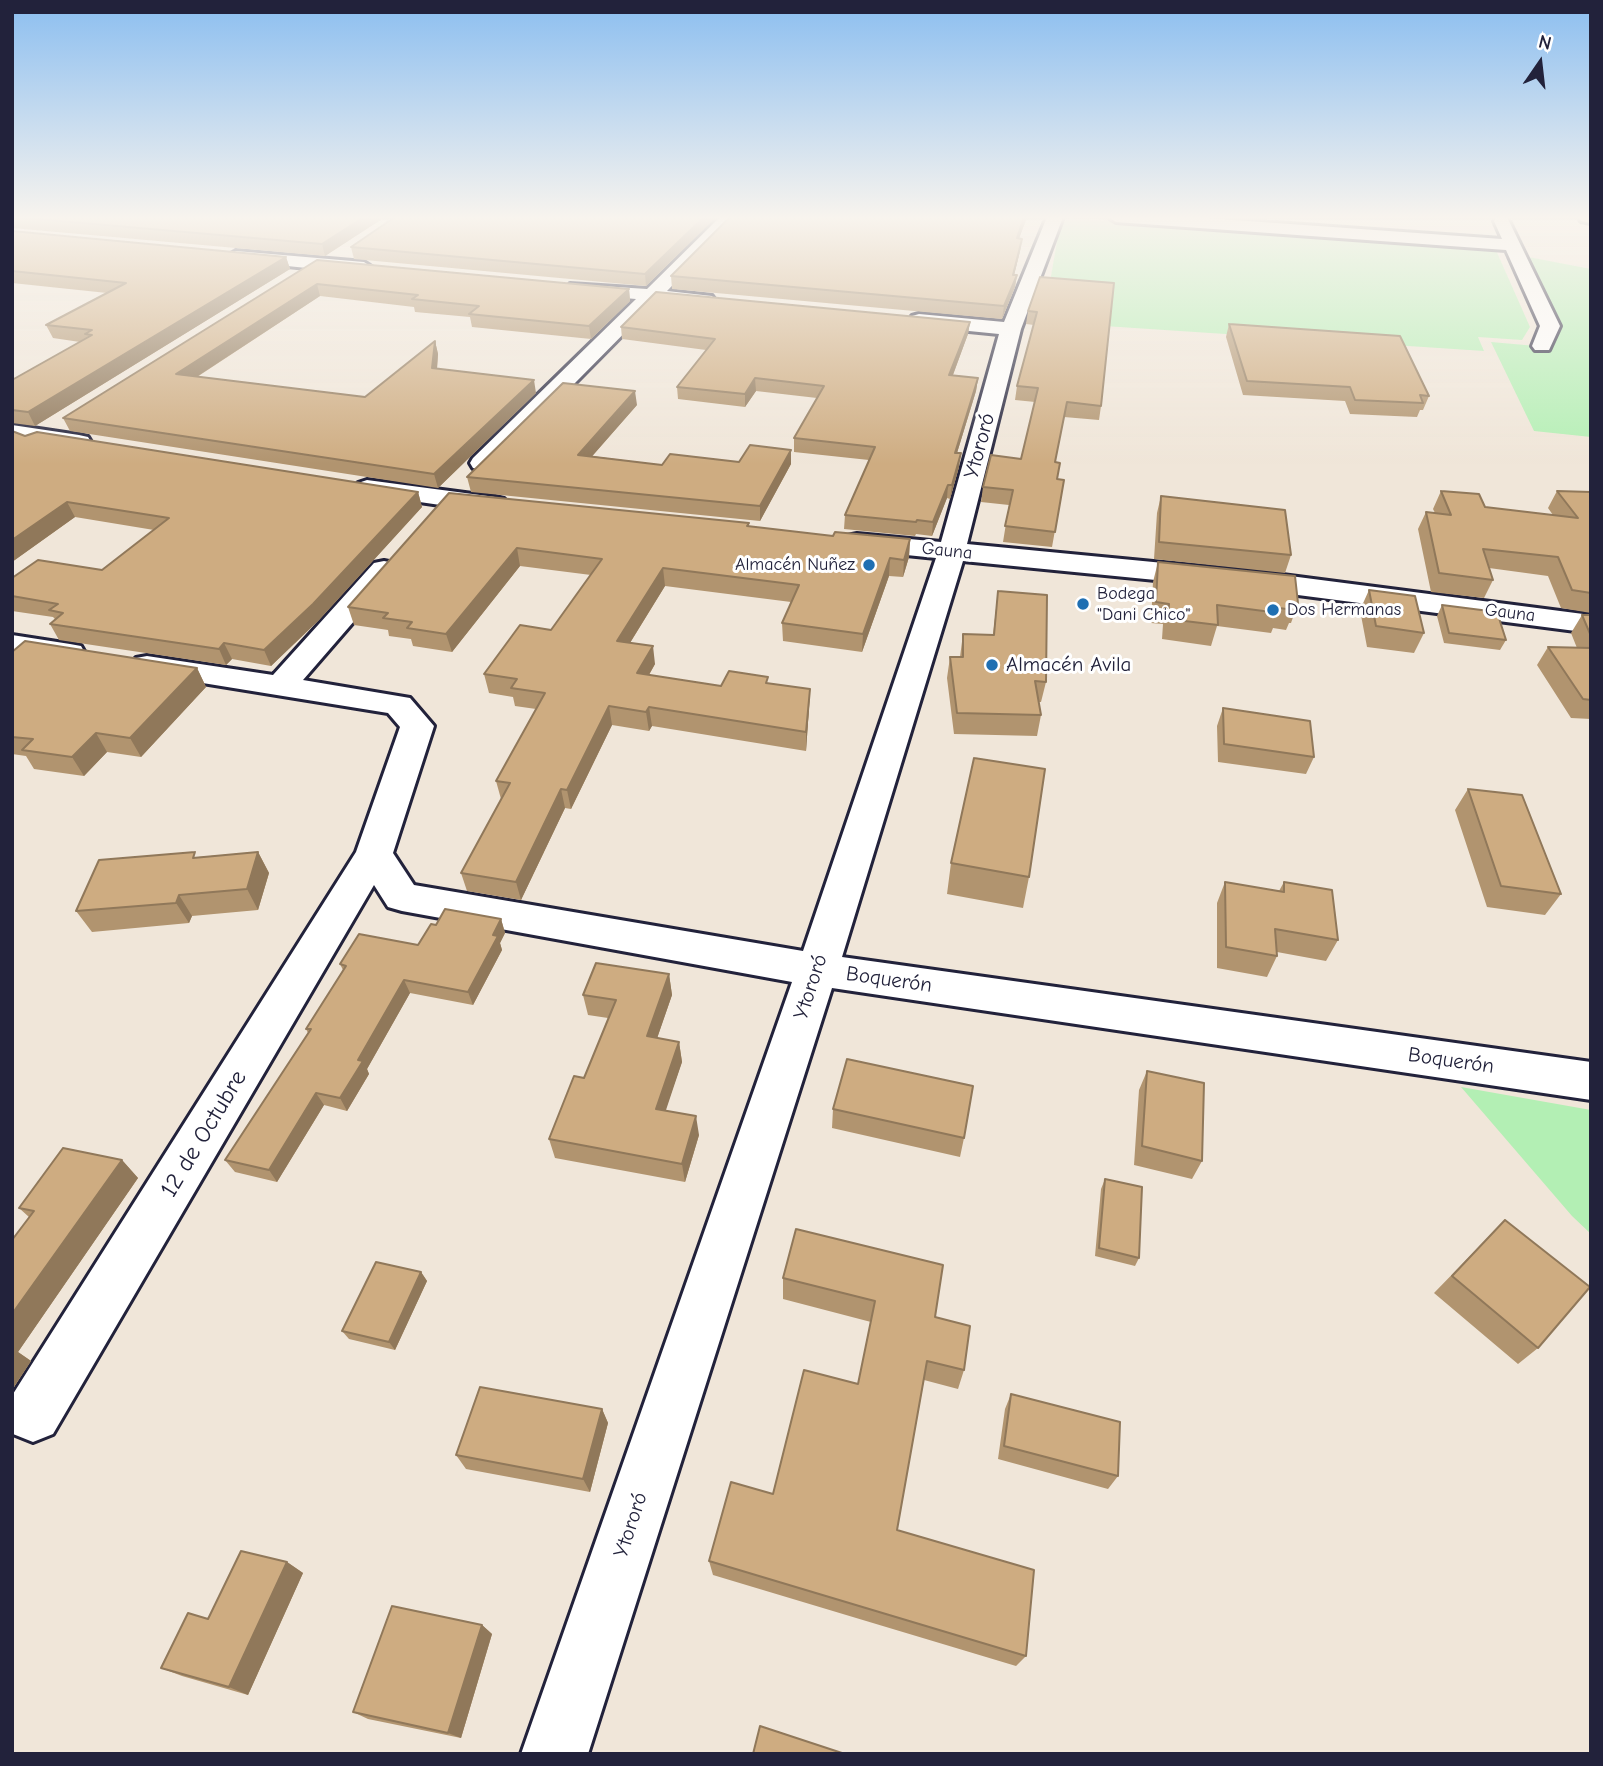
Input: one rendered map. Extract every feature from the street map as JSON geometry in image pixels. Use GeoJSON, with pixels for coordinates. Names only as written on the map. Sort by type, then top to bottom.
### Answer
{"type":"FeatureCollection","features":[{"type":"Feature","properties":{"kind":"street"},"geometry":{"type":"LineString","coordinates":[[427,521],[647,299]]}},
{"type":"Feature","properties":{"kind":"street"},"geometry":{"type":"LineString","coordinates":[[702,299],[720,301]]}},
{"type":"Feature","properties":{"kind":"street","name":"Ytororó"},"geometry":{"type":"LineString","coordinates":[[554,1754],[817,970],[952,551],[1011,329],[1023,299]]}},
{"type":"Feature","properties":{"kind":"street"},"geometry":{"type":"LineString","coordinates":[[1538,299],[1550,326],[1542,346]]}},
{"type":"Feature","properties":{"kind":"street"},"geometry":{"type":"LineString","coordinates":[[900,318],[1011,329]]}},
{"type":"Feature","properties":{"kind":"street"},"geometry":{"type":"LineString","coordinates":[[12,432],[52,429],[108,447]]}},
{"type":"Feature","properties":{"kind":"street"},"geometry":{"type":"LineString","coordinates":[[12,454],[52,429]]}},
{"type":"Feature","properties":{"kind":"street"},"geometry":{"type":"LineString","coordinates":[[337,483],[445,500],[514,507]]}},
{"type":"Feature","properties":{"kind":"street","name":"Gauna"},"geometry":{"type":"LineString","coordinates":[[828,539],[1267,582],[1591,624]]}},
{"type":"Feature","properties":{"kind":"street"},"geometry":{"type":"LineString","coordinates":[[281,685],[400,552]]}},
{"type":"Feature","properties":{"kind":"street"},"geometry":{"type":"LineString","coordinates":[[12,644],[398,705],[416,726],[408,758],[374,854]]}},
{"type":"Feature","properties":{"kind":"street","name":"Boquerón"},"geometry":{"type":"LineString","coordinates":[[374,854],[402,897],[817,970],[1591,1081]]}},
{"type":"Feature","properties":{"kind":"street","name":"12 de Octubre"},"geometry":{"type":"LineString","coordinates":[[33,1414],[374,854]]}},
{"type":"Feature","properties":{"kind":"green space"},"geometry":{"type":"Polygon","coordinates":[[[1047,299],[1518,299],[1530,327],[1522,340],[1478,337],[1484,351],[1043,322],[1047,299]]]}},
{"type":"Feature","properties":{"kind":"green space"},"geometry":{"type":"Polygon","coordinates":[[[1546,299],[1591,299],[1591,437],[1534,431],[1491,342],[1548,347],[1560,325],[1546,299]]]}},
{"type":"Feature","properties":{"kind":"green space"},"geometry":{"type":"Polygon","coordinates":[[[1461,1087],[1591,1110],[1591,1234],[1572,1216],[1461,1087]]]}},
{"type":"Feature","properties":{"kind":"building"},"geometry":{"type":"Polygon","coordinates":[[[95,299],[215,299],[28,412],[12,410],[12,380],[92,335],[85,334],[92,330],[46,325],[95,299]]]}},
{"type":"Feature","properties":{"kind":"building"},"geometry":{"type":"Polygon","coordinates":[[[254,299],[293,299],[176,374],[365,397],[435,341],[432,368],[534,380],[434,474],[63,418],[254,299]]]}},
{"type":"Feature","properties":{"kind":"building"},"geometry":{"type":"Polygon","coordinates":[[[416,299],[618,299],[589,326],[469,314],[479,306],[416,299]]]}},
{"type":"Feature","properties":{"kind":"building"},"geometry":{"type":"Polygon","coordinates":[[[649,299],[734,299],[970,322],[949,375],[978,378],[955,453],[961,453],[952,485],[948,485],[933,522],[845,515],[875,447],[794,438],[824,386],[755,378],[745,394],[677,387],[715,339],[621,327],[649,299]]]}},
{"type":"Feature","properties":{"kind":"building"},"geometry":{"type":"Polygon","coordinates":[[[931,299],[1007,299],[1004,306],[931,299]]]}},
{"type":"Feature","properties":{"kind":"building"},"geometry":{"type":"Polygon","coordinates":[[[1032,299],[1112,299],[1101,406],[1067,402],[1055,462],[1060,463],[1057,479],[1064,480],[1055,532],[1005,526],[1013,490],[983,487],[991,455],[1021,459],[1038,388],[1017,386],[1037,312],[1028,311],[1032,299]]]}},
{"type":"Feature","properties":{"kind":"building"},"geometry":{"type":"Polygon","coordinates":[[[1229,324],[1400,336],[1429,396],[1420,395],[1423,403],[1355,400],[1350,387],[1247,381],[1229,324]]]}},
{"type":"Feature","properties":{"kind":"building"},"geometry":{"type":"Polygon","coordinates":[[[563,383],[635,391],[578,455],[662,465],[670,454],[739,462],[750,445],[791,450],[760,506],[467,477],[563,383]]]}},
{"type":"Feature","properties":{"kind":"building"},"geometry":{"type":"Polygon","coordinates":[[[12,431],[25,436],[37,432],[418,492],[313,604],[264,650],[224,643],[219,649],[50,624],[63,613],[49,610],[58,604],[12,596],[12,578],[38,560],[102,570],[169,518],[67,502],[12,540],[12,431]]]}},
{"type":"Feature","properties":{"kind":"building"},"geometry":{"type":"Polygon","coordinates":[[[1441,491],[1479,494],[1485,507],[1578,518],[1557,491],[1591,492],[1591,593],[1572,590],[1558,557],[1483,549],[1493,580],[1439,573],[1426,512],[1451,515],[1441,491]]]}},
{"type":"Feature","properties":{"kind":"building"},"geometry":{"type":"Polygon","coordinates":[[[449,493],[749,523],[747,526],[833,536],[835,532],[910,539],[904,560],[890,558],[863,634],[782,623],[799,585],[663,568],[617,641],[653,646],[637,673],[721,686],[729,671],[768,677],[766,683],[810,689],[806,732],[649,707],[646,712],[609,706],[567,790],[561,789],[516,882],[461,873],[510,783],[496,781],[545,693],[511,688],[517,679],[484,674],[520,625],[551,630],[602,559],[517,548],[446,634],[407,628],[412,622],[383,618],[388,613],[348,607],[449,493]]]}},
{"type":"Feature","properties":{"kind":"building"},"geometry":{"type":"Polygon","coordinates":[[[1161,496],[1285,510],[1291,555],[1159,542],[1161,496]]]}},
{"type":"Feature","properties":{"kind":"building"},"geometry":{"type":"Polygon","coordinates":[[[1158,562],[1295,576],[1298,603],[1293,602],[1294,610],[1279,608],[1279,613],[1217,605],[1218,625],[1168,619],[1169,604],[1156,602],[1158,562]]]}},
{"type":"Feature","properties":{"kind":"building"},"geometry":{"type":"Polygon","coordinates":[[[1369,590],[1415,596],[1424,633],[1376,626],[1369,590]]]}},
{"type":"Feature","properties":{"kind":"building"},"geometry":{"type":"Polygon","coordinates":[[[998,591],[1047,595],[1046,682],[1035,681],[1041,715],[957,713],[950,657],[963,657],[963,634],[994,635],[998,591]]]}},
{"type":"Feature","properties":{"kind":"building"},"geometry":{"type":"Polygon","coordinates":[[[1442,605],[1497,612],[1506,640],[1449,633],[1442,605]]]}},
{"type":"Feature","properties":{"kind":"building"},"geometry":{"type":"Polygon","coordinates":[[[1582,615],[1591,615],[1591,636],[1582,615]]]}},
{"type":"Feature","properties":{"kind":"building"},"geometry":{"type":"Polygon","coordinates":[[[25,641],[197,668],[130,738],[96,733],[72,757],[22,750],[33,739],[12,737],[12,652],[25,641]]]}},
{"type":"Feature","properties":{"kind":"building"},"geometry":{"type":"Polygon","coordinates":[[[1548,647],[1591,648],[1591,700],[1583,699],[1548,647]]]}},
{"type":"Feature","properties":{"kind":"building"},"geometry":{"type":"Polygon","coordinates":[[[1223,708],[1310,721],[1314,757],[1224,744],[1223,708]]]}},
{"type":"Feature","properties":{"kind":"building"},"geometry":{"type":"Polygon","coordinates":[[[974,758],[1045,769],[1029,877],[951,863],[974,758]]]}},
{"type":"Feature","properties":{"kind":"building"},"geometry":{"type":"Polygon","coordinates":[[[1468,789],[1522,795],[1561,894],[1501,886],[1468,789]]]}},
{"type":"Feature","properties":{"kind":"building"},"geometry":{"type":"Polygon","coordinates":[[[195,852],[193,858],[258,852],[247,889],[179,895],[176,903],[76,911],[99,860],[195,852]]]}},
{"type":"Feature","properties":{"kind":"building"},"geometry":{"type":"Polygon","coordinates":[[[1225,882],[1284,892],[1284,882],[1332,890],[1338,940],[1275,929],[1277,956],[1226,947],[1225,882]]]}},
{"type":"Feature","properties":{"kind":"building"},"geometry":{"type":"Polygon","coordinates":[[[445,909],[501,919],[493,935],[498,936],[468,992],[404,980],[358,1060],[363,1061],[340,1098],[316,1093],[269,1170],[225,1160],[311,1029],[306,1029],[346,966],[340,964],[359,934],[418,945],[431,924],[436,925],[445,909]]]}},
{"type":"Feature","properties":{"kind":"building"},"geometry":{"type":"Polygon","coordinates":[[[596,963],[669,974],[647,1036],[679,1042],[656,1109],[696,1116],[682,1164],[549,1139],[574,1076],[584,1078],[616,1000],[583,995],[596,963]]]}},
{"type":"Feature","properties":{"kind":"building"},"geometry":{"type":"Polygon","coordinates":[[[847,1059],[973,1086],[964,1138],[833,1109],[847,1059]]]}},
{"type":"Feature","properties":{"kind":"building"},"geometry":{"type":"Polygon","coordinates":[[[1147,1071],[1204,1083],[1202,1161],[1142,1146],[1147,1071]]]}},
{"type":"Feature","properties":{"kind":"building"},"geometry":{"type":"Polygon","coordinates":[[[63,1148],[122,1160],[12,1314],[12,1240],[34,1211],[19,1208],[63,1148]]]}},
{"type":"Feature","properties":{"kind":"building"},"geometry":{"type":"Polygon","coordinates":[[[1105,1179],[1142,1187],[1139,1258],[1099,1248],[1105,1179]]]}},
{"type":"Feature","properties":{"kind":"building"},"geometry":{"type":"Polygon","coordinates":[[[1505,1220],[1590,1287],[1538,1348],[1452,1276],[1505,1220]]]}},
{"type":"Feature","properties":{"kind":"building"},"geometry":{"type":"Polygon","coordinates":[[[796,1229],[943,1265],[935,1317],[970,1326],[964,1370],[927,1361],[897,1530],[1034,1570],[1026,1656],[709,1561],[731,1482],[773,1494],[804,1370],[858,1384],[875,1301],[783,1278],[796,1229]]]}},
{"type":"Feature","properties":{"kind":"building"},"geometry":{"type":"Polygon","coordinates":[[[376,1262],[421,1272],[389,1342],[342,1331],[376,1262]]]}},
{"type":"Feature","properties":{"kind":"building"},"geometry":{"type":"Polygon","coordinates":[[[480,1387],[602,1409],[583,1479],[456,1455],[480,1387]]]}},
{"type":"Feature","properties":{"kind":"building"},"geometry":{"type":"Polygon","coordinates":[[[1011,1394],[1120,1422],[1118,1476],[1004,1446],[1011,1394]]]}},
{"type":"Feature","properties":{"kind":"building"},"geometry":{"type":"Polygon","coordinates":[[[241,1551],[287,1562],[229,1687],[161,1668],[188,1613],[208,1619],[241,1551]]]}},
{"type":"Feature","properties":{"kind":"building"},"geometry":{"type":"Polygon","coordinates":[[[392,1606],[482,1625],[448,1733],[353,1712],[392,1606]]]}},
{"type":"Feature","properties":{"kind":"building"},"geometry":{"type":"Polygon","coordinates":[[[760,1726],[845,1754],[753,1754],[760,1726]]]}},
{"type":"Feature","properties":{"kind":"place","name":"Almacén Nuñez"},"geometry":{"type":"Point","coordinates":[869,565]}},
{"type":"Feature","properties":{"kind":"place","name":"Bodega \"Dani Chico\""},"geometry":{"type":"Point","coordinates":[1083,604]}},
{"type":"Feature","properties":{"kind":"place","name":"Dos Hermanas"},"geometry":{"type":"Point","coordinates":[1273,610]}},
{"type":"Feature","properties":{"kind":"place","name":"Almacén Avila"},"geometry":{"type":"Point","coordinates":[992,665]}}]}
